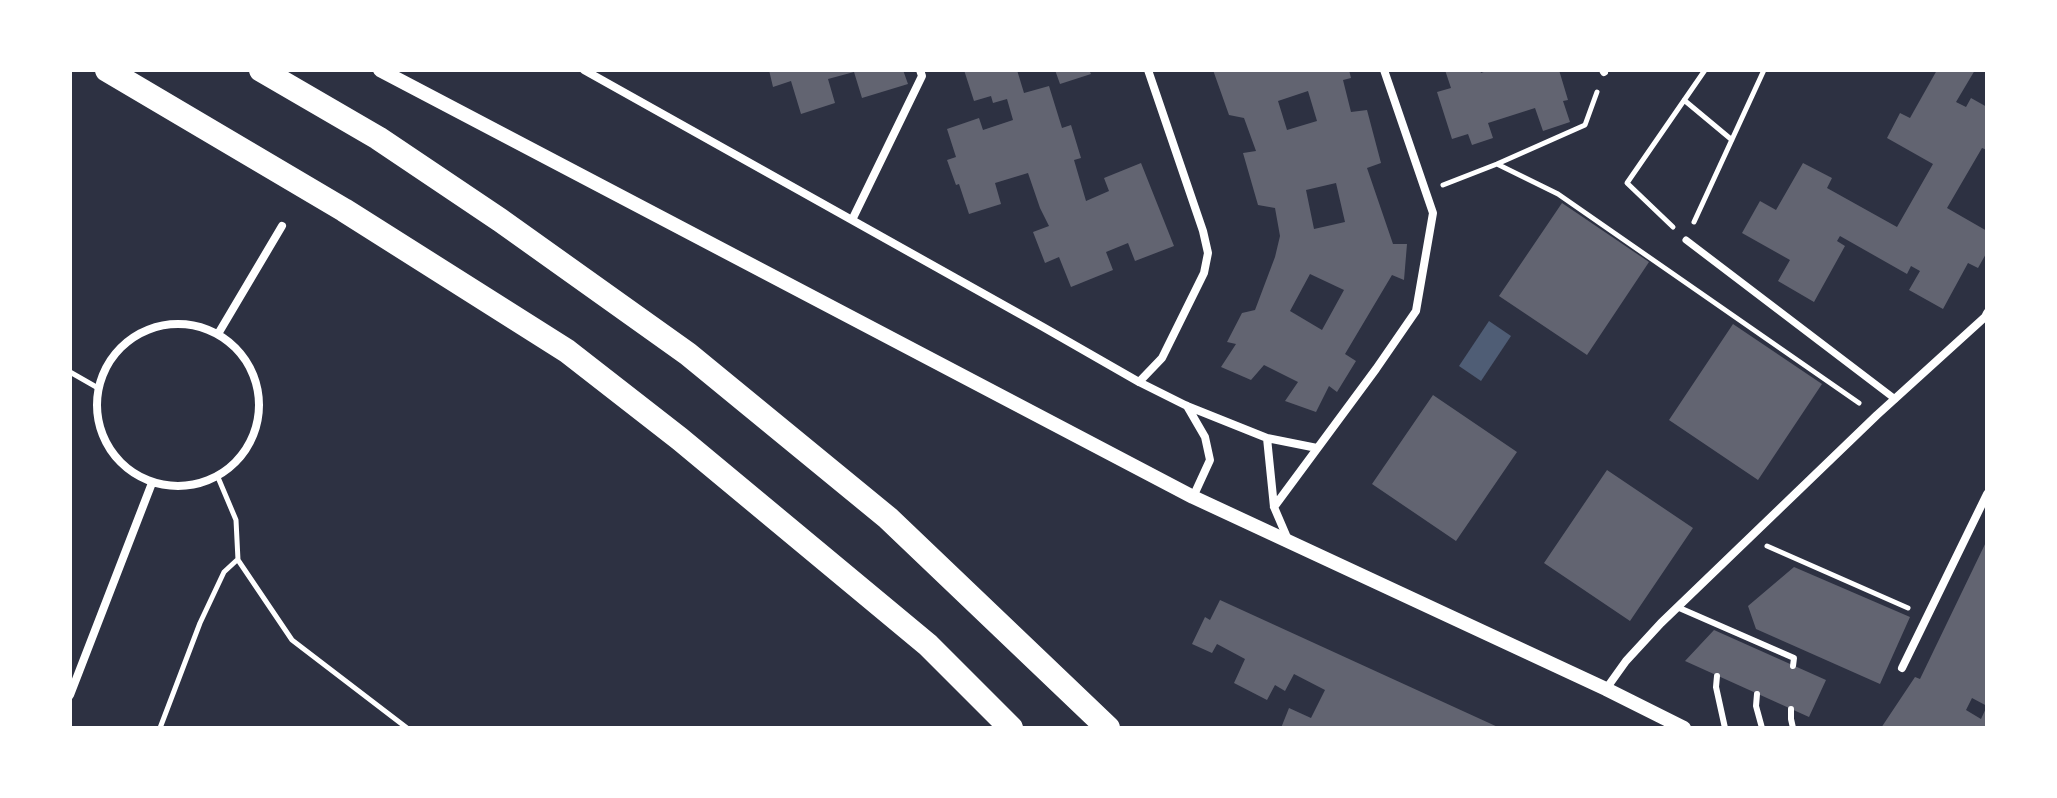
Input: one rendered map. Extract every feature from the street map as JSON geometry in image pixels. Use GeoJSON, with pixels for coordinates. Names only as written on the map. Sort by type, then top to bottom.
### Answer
{"type":"FeatureCollection","features":[{"type":"Feature","properties":{"kind":"highway"},"geometry":{"type":"LineString","coordinates":[[107,70],[344,210],[567,351],[680,439],[928,645],[1011,728]]}},
{"type":"Feature","properties":{"kind":"highway"},"geometry":{"type":"LineString","coordinates":[[261,70],[378,138],[500,220],[688,354],[888,518],[1108,728]]}},
{"type":"Feature","properties":{"kind":"street"},"geometry":{"type":"LineString","coordinates":[[380,70],[1193,497],[1684,728]]}},
{"type":"Feature","properties":{"kind":"street"},"geometry":{"type":"LineString","coordinates":[[584,70],[1139,382],[1187,406],[1267,438],[1317,448]]}},
{"type":"Feature","properties":{"kind":"street"},"geometry":{"type":"LineString","coordinates":[[852,220],[922,76],[920,70]]}},
{"type":"Feature","properties":{"kind":"street"},"geometry":{"type":"LineString","coordinates":[[1139,382],[1162,358],[1204,273],[1208,253],[1148,70]]}},
{"type":"Feature","properties":{"kind":"street"},"geometry":{"type":"LineString","coordinates":[[1274,507],[1416,311],[1433,213],[1384,70]]}},
{"type":"Feature","properties":{"kind":"street"},"geometry":{"type":"LineString","coordinates":[[218,334],[282,226]]}},
{"type":"Feature","properties":{"kind":"street"},"geometry":{"type":"LineString","coordinates":[[1686,240],[1895,399]]}},
{"type":"Feature","properties":{"kind":"street"},"geometry":{"type":"LineString","coordinates":[[1606,689],[1626,661],[1677,607],[1877,415],[1986,316]]}},
{"type":"Feature","properties":{"kind":"street"},"geometry":{"type":"LineString","coordinates":[[169,324],[194,325],[218,334],[238,350],[253,373],[259,399],[256,425],[246,450],[228,470],[204,482],[178,487],[152,483],[130,472],[113,456],[102,435],[96,411],[98,388],[107,364],[123,344],[144,330],[169,324]]}},
{"type":"Feature","properties":{"kind":"street"},"geometry":{"type":"LineString","coordinates":[[1187,406],[1205,437],[1210,460],[1193,497]]}},
{"type":"Feature","properties":{"kind":"street"},"geometry":{"type":"LineString","coordinates":[[1267,438],[1274,507],[1290,543]]}},
{"type":"Feature","properties":{"kind":"street"},"geometry":{"type":"LineString","coordinates":[[70,695],[152,483]]}},
{"type":"Feature","properties":{"kind":"street"},"geometry":{"type":"LineString","coordinates":[[1902,668],[1987,494]]}},
{"type":"Feature","properties":{"kind":"lane"},"geometry":{"type":"LineString","coordinates":[[1677,607],[1760,647],[1794,658],[1793,666]]}},
{"type":"Feature","properties":{"kind":"lane"},"geometry":{"type":"LineString","coordinates":[[1717,676],[1716,687],[1725,728]]}},
{"type":"Feature","properties":{"kind":"lane"},"geometry":{"type":"LineString","coordinates":[[1757,694],[1756,706],[1762,728]]}},
{"type":"Feature","properties":{"kind":"lane"},"geometry":{"type":"LineString","coordinates":[[1791,709],[1793,728]]}},
{"type":"Feature","properties":{"kind":"path"},"geometry":{"type":"LineString","coordinates":[[1705,70],[1627,183],[1686,240],[1764,70]]}},
{"type":"Feature","properties":{"kind":"path"},"geometry":{"type":"LineString","coordinates":[[1426,191],[1585,125],[1604,71]]}},
{"type":"Feature","properties":{"kind":"path"},"geometry":{"type":"LineString","coordinates":[[1684,100],[1732,140]]}},
{"type":"Feature","properties":{"kind":"path"},"geometry":{"type":"LineString","coordinates":[[1497,164],[1558,194],[1877,415]]}},
{"type":"Feature","properties":{"kind":"path"},"geometry":{"type":"LineString","coordinates":[[70,372],[98,388]]}},
{"type":"Feature","properties":{"kind":"path"},"geometry":{"type":"LineString","coordinates":[[217,475],[236,520],[238,560],[292,640],[407,728]]}},
{"type":"Feature","properties":{"kind":"path"},"geometry":{"type":"LineString","coordinates":[[1748,538],[1928,615]]}},
{"type":"Feature","properties":{"kind":"path"},"geometry":{"type":"LineString","coordinates":[[160,728],[206,610],[224,572],[238,560]]}},
{"type":"Feature","properties":{"kind":"water"},"geometry":{"type":"Polygon","coordinates":[[[1489,321],[1511,336],[1481,381],[1459,366],[1489,321]]]}},
{"type":"Feature","properties":{"kind":"building"},"geometry":{"type":"Polygon","coordinates":[[[769,70],[903,70],[908,84],[862,98],[854,72],[828,79],[835,103],[801,114],[791,81],[773,87],[769,70]]]}},
{"type":"Feature","properties":{"kind":"building"},"geometry":{"type":"Polygon","coordinates":[[[964,70],[1017,70],[1024,93],[1049,86],[1062,128],[1071,125],[1081,158],[1074,160],[1086,201],[1109,191],[1104,178],[1141,163],[1174,246],[1135,261],[1128,243],[1106,252],[1113,270],[1071,287],[1059,257],[1045,263],[1033,232],[1049,226],[1028,173],[995,183],[1001,204],[969,214],[947,160],[956,157],[947,129],[979,118],[983,130],[1013,120],[1007,99],[993,103],[991,96],[974,101],[964,70]]]}},
{"type":"Feature","properties":{"kind":"building"},"geometry":{"type":"Polygon","coordinates":[[[1055,70],[1089,70],[1091,74],[1060,84],[1055,70]]]}},
{"type":"Feature","properties":{"kind":"building"},"geometry":{"type":"Polygon","coordinates":[[[1213,70],[1349,70],[1351,78],[1343,80],[1351,112],[1367,110],[1381,163],[1367,168],[1393,244],[1407,244],[1404,280],[1392,275],[1345,354],[1356,361],[1337,392],[1329,386],[1316,412],[1285,401],[1298,382],[1264,365],[1251,380],[1221,367],[1236,344],[1227,342],[1242,313],[1255,310],[1280,236],[1275,208],[1258,205],[1243,153],[1256,151],[1244,118],[1229,115],[1213,70]],[[1308,91],[1278,101],[1287,130],[1317,121],[1308,91]],[[1336,183],[1306,190],[1314,229],[1345,222],[1336,183]],[[1310,274],[1290,311],[1322,330],[1344,290],[1310,274]]]}},
{"type":"Feature","properties":{"kind":"building"},"geometry":{"type":"Polygon","coordinates":[[[1445,70],[1480,70],[1481,73],[1489,70],[1559,70],[1568,100],[1563,101],[1570,122],[1543,131],[1535,108],[1488,123],[1493,138],[1472,145],[1468,134],[1452,139],[1437,92],[1451,88],[1445,70]]]}},
{"type":"Feature","properties":{"kind":"building"},"geometry":{"type":"Polygon","coordinates":[[[1937,70],[1975,70],[1956,102],[1966,107],[1971,98],[1987,107],[1987,150],[1982,148],[1947,208],[1987,231],[1987,252],[1978,268],[1968,263],[1943,309],[1909,290],[1920,271],[1911,266],[1907,274],[1840,236],[1837,241],[1845,246],[1814,302],[1778,281],[1790,260],[1742,233],[1760,201],[1776,210],[1803,163],[1832,178],[1827,188],[1897,227],[1933,164],[1887,138],[1900,113],[1910,118],[1937,70]]]}},
{"type":"Feature","properties":{"kind":"building"},"geometry":{"type":"Polygon","coordinates":[[[1562,203],[1649,262],[1587,355],[1499,296],[1562,203]]]}},
{"type":"Feature","properties":{"kind":"building"},"geometry":{"type":"Polygon","coordinates":[[[1733,324],[1822,384],[1758,480],[1669,420],[1733,324]]]}},
{"type":"Feature","properties":{"kind":"building"},"geometry":{"type":"Polygon","coordinates":[[[1433,395],[1517,452],[1456,541],[1372,484],[1433,395]]]}},
{"type":"Feature","properties":{"kind":"building"},"geometry":{"type":"Polygon","coordinates":[[[1607,470],[1693,528],[1630,621],[1544,563],[1607,470]]]}},
{"type":"Feature","properties":{"kind":"building"},"geometry":{"type":"Polygon","coordinates":[[[1987,540],[1987,706],[1987,728],[1881,728],[1915,677],[1920,679],[1987,540]],[[1972,698],[1966,710],[1981,719],[1987,706],[1972,698]]]}},
{"type":"Feature","properties":{"kind":"building"},"geometry":{"type":"Polygon","coordinates":[[[1794,567],[1910,617],[1880,684],[1756,629],[1748,606],[1794,567]]]}},
{"type":"Feature","properties":{"kind":"building"},"geometry":{"type":"Polygon","coordinates":[[[1220,600],[1500,728],[1281,728],[1289,708],[1311,718],[1325,690],[1294,674],[1285,691],[1275,685],[1267,700],[1234,683],[1245,659],[1217,644],[1212,653],[1192,644],[1205,617],[1210,620],[1220,600]]]}},
{"type":"Feature","properties":{"kind":"building"},"geometry":{"type":"Polygon","coordinates":[[[1714,630],[1826,680],[1809,717],[1685,661],[1714,630]]]}}]}
